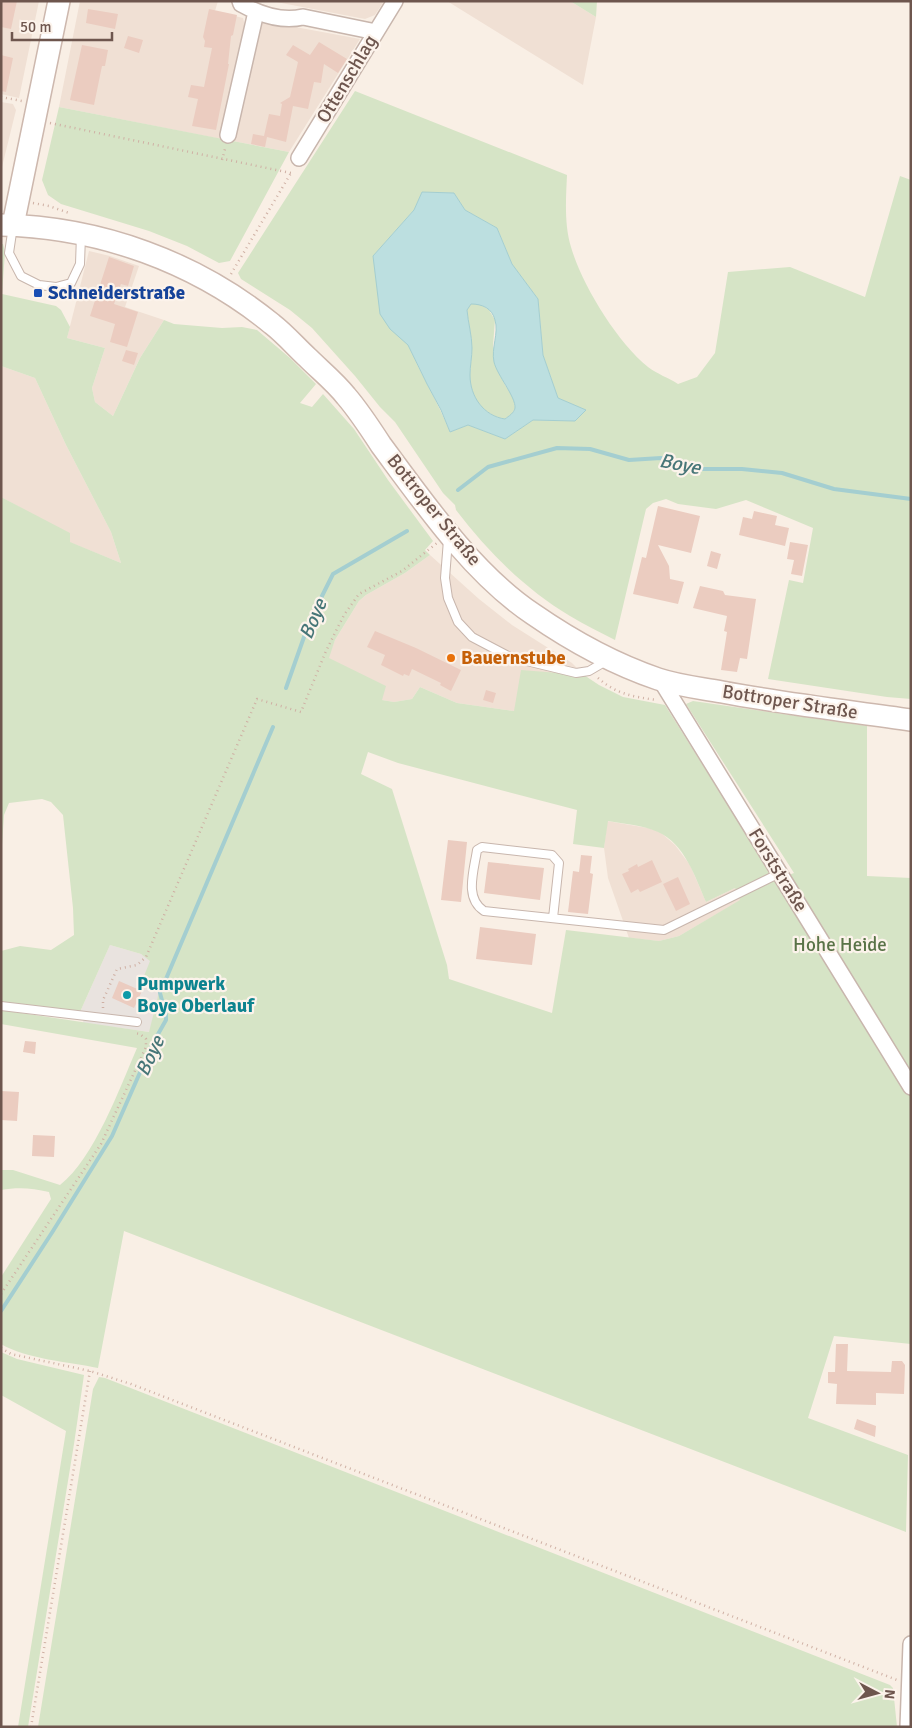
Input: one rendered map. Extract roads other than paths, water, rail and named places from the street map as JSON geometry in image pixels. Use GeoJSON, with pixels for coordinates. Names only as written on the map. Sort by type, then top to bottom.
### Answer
{"type":"FeatureCollection","features":[{"type":"Feature","properties":{"kind":"main road"},"geometry":{"type":"LineString","coordinates":[[7,225],[36,112],[59,1]]}},
{"type":"Feature","properties":{"kind":"main road","name":"Bottroper Straße"},"geometry":{"type":"LineString","coordinates":[[7,225],[50,228],[81,233],[142,250],[222,288],[273,324],[345,394],[401,472],[442,542],[531,613],[592,651],[660,679],[760,699],[911,720]]}},
{"type":"Feature","properties":{"kind":"street"},"geometry":{"type":"LineString","coordinates":[[240,1],[241,4],[256,12],[292,19],[303,17],[376,32]]}},
{"type":"Feature","properties":{"kind":"street","name":"Ottenschlag"},"geometry":{"type":"LineString","coordinates":[[299,158],[395,1]]}},
{"type":"Feature","properties":{"kind":"street"},"geometry":{"type":"LineString","coordinates":[[228,135],[256,12]]}},
{"type":"Feature","properties":{"kind":"street","name":"Forststraße"},"geometry":{"type":"LineString","coordinates":[[660,679],[911,1086]]}},
{"type":"Feature","properties":{"kind":"street"},"geometry":{"type":"LineString","coordinates":[[908,1727],[911,1644]]}},
{"type":"Feature","properties":{"kind":"lane"},"geometry":{"type":"LineString","coordinates":[[7,225],[9,253],[22,276],[39,285],[56,288],[71,283],[80,264],[81,233]]}},
{"type":"Feature","properties":{"kind":"lane"},"geometry":{"type":"LineString","coordinates":[[442,542],[444,578],[448,598],[458,622],[472,637],[510,657],[576,673],[589,671],[610,659]]}},
{"type":"Feature","properties":{"kind":"lane"},"geometry":{"type":"LineString","coordinates":[[553,918],[559,863],[556,858],[552,855],[482,847],[477,850],[471,891],[477,906],[484,911],[664,930],[780,873]]}},
{"type":"Feature","properties":{"kind":"lane"},"geometry":{"type":"LineString","coordinates":[[1,1006],[137,1022]]}},
{"type":"Feature","properties":{"kind":"water"},"geometry":{"type":"Polygon","coordinates":[[[422,192],[454,193],[465,210],[497,228],[512,264],[538,299],[543,355],[558,398],[586,410],[575,421],[533,420],[505,439],[468,425],[450,432],[408,345],[390,329],[380,314],[373,256],[414,210],[422,192]],[[471,304],[467,310],[472,343],[470,375],[473,391],[485,410],[505,419],[512,413],[515,403],[494,362],[493,351],[496,325],[494,316],[492,312],[483,306],[471,304]]]}},
{"type":"Feature","properties":{"kind":"waterway","name":"Boye"},"geometry":{"type":"LineString","coordinates":[[458,490],[488,467],[557,448],[590,449],[629,460],[661,458],[701,469],[742,469],[782,473],[834,489],[911,499]]}},
{"type":"Feature","properties":{"kind":"waterway","name":"Boye"},"geometry":{"type":"LineString","coordinates":[[286,688],[310,620],[333,574],[407,531]]}},
{"type":"Feature","properties":{"kind":"waterway","name":"Boye"},"geometry":{"type":"LineString","coordinates":[[1,1311],[112,1136],[153,1043],[166,1020],[160,993],[273,727]]}},
{"type":"Feature","properties":{"kind":"place","name":"Schneiderstraße"},"geometry":{"type":"Point","coordinates":[38,293]}},
{"type":"Feature","properties":{"kind":"place","name":"Bauernstube"},"geometry":{"type":"Point","coordinates":[451,658]}},
{"type":"Feature","properties":{"kind":"place","name":"Pumpwerk Boye Oberlauf"},"geometry":{"type":"Point","coordinates":[127,995]}},
{"type":"Feature","properties":{"kind":"park label","name":"Hohe Heide"},"geometry":{"type":"Point","coordinates":[840,945]}}]}
